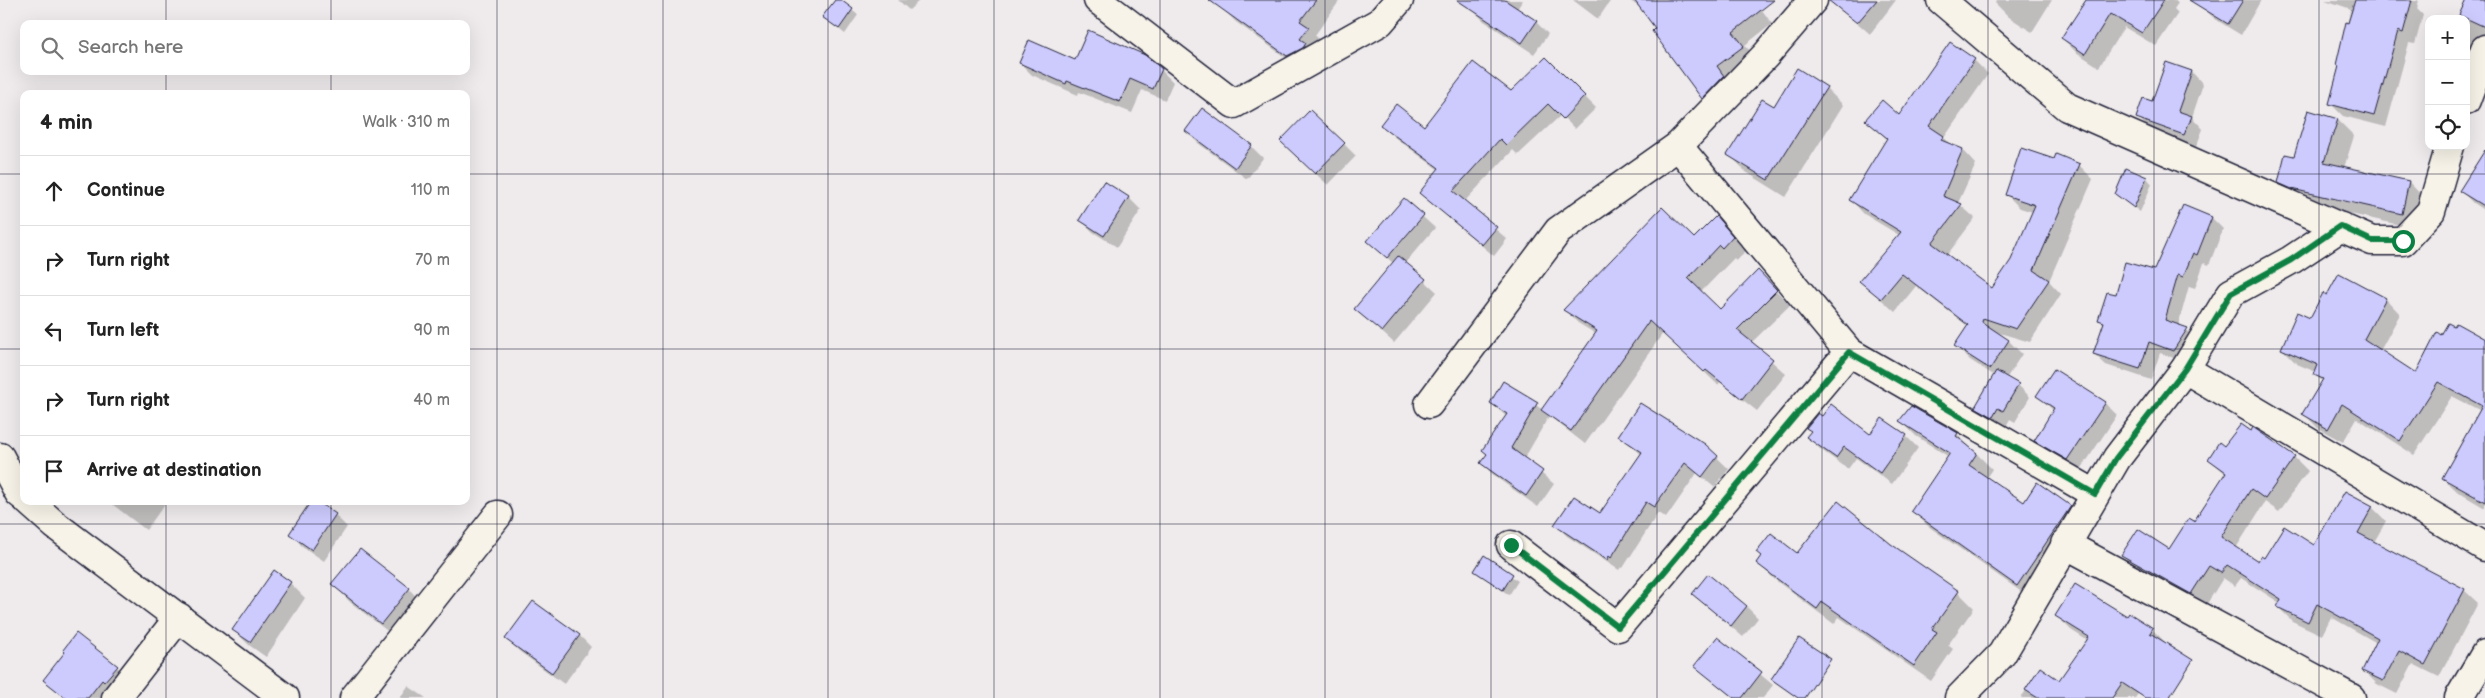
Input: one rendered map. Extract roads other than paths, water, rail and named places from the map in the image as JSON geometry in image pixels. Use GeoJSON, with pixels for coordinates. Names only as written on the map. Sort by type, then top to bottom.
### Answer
{"type":"FeatureCollection","features":[{"type":"Feature","properties":{"kind":"street"},"geometry":{"type":"LineString","coordinates":[[1098,0],[1234,104],[1380,22],[1399,0]]}},
{"type":"Feature","properties":{"kind":"street"},"geometry":{"type":"LineString","coordinates":[[1429,404],[1558,231],[1678,146],[1766,55],[1813,0]]}},
{"type":"Feature","properties":{"kind":"street"},"geometry":{"type":"LineString","coordinates":[[1941,0],[2067,107],[2372,241],[2403,241],[2431,211],[2449,150]]}},
{"type":"Feature","properties":{"kind":"street"},"geometry":{"type":"LineString","coordinates":[[2470,89],[2485,49]]}},
{"type":"Feature","properties":{"kind":"street"},"geometry":{"type":"LineString","coordinates":[[1678,146],[1849,352],[2095,494]]}},
{"type":"Feature","properties":{"kind":"street"},"geometry":{"type":"LineString","coordinates":[[1958,698],[2002,654],[2116,458],[2185,369],[2231,293],[2291,260],[2340,226]]}},
{"type":"Feature","properties":{"kind":"street"},"geometry":{"type":"LineString","coordinates":[[1511,545],[1618,627],[1849,352]]}},
{"type":"Feature","properties":{"kind":"street"},"geometry":{"type":"LineString","coordinates":[[2185,369],[2485,547]]}},
{"type":"Feature","properties":{"kind":"street"},"geometry":{"type":"LineString","coordinates":[[0,457],[20,494]]}},
{"type":"Feature","properties":{"kind":"street"},"geometry":{"type":"LineString","coordinates":[[32,505],[55,525],[285,698]]}},
{"type":"Feature","properties":{"kind":"street"},"geometry":{"type":"LineString","coordinates":[[354,698],[498,515]]}},
{"type":"Feature","properties":{"kind":"street"},"geometry":{"type":"LineString","coordinates":[[2066,544],[2351,698]]}},
{"type":"Feature","properties":{"kind":"street"},"geometry":{"type":"LineString","coordinates":[[116,698],[179,617]]}},
{"type":"Feature","properties":{"kind":"street"},"geometry":{"type":"LineString","coordinates":[[2459,698],[2485,654]]}}]}
